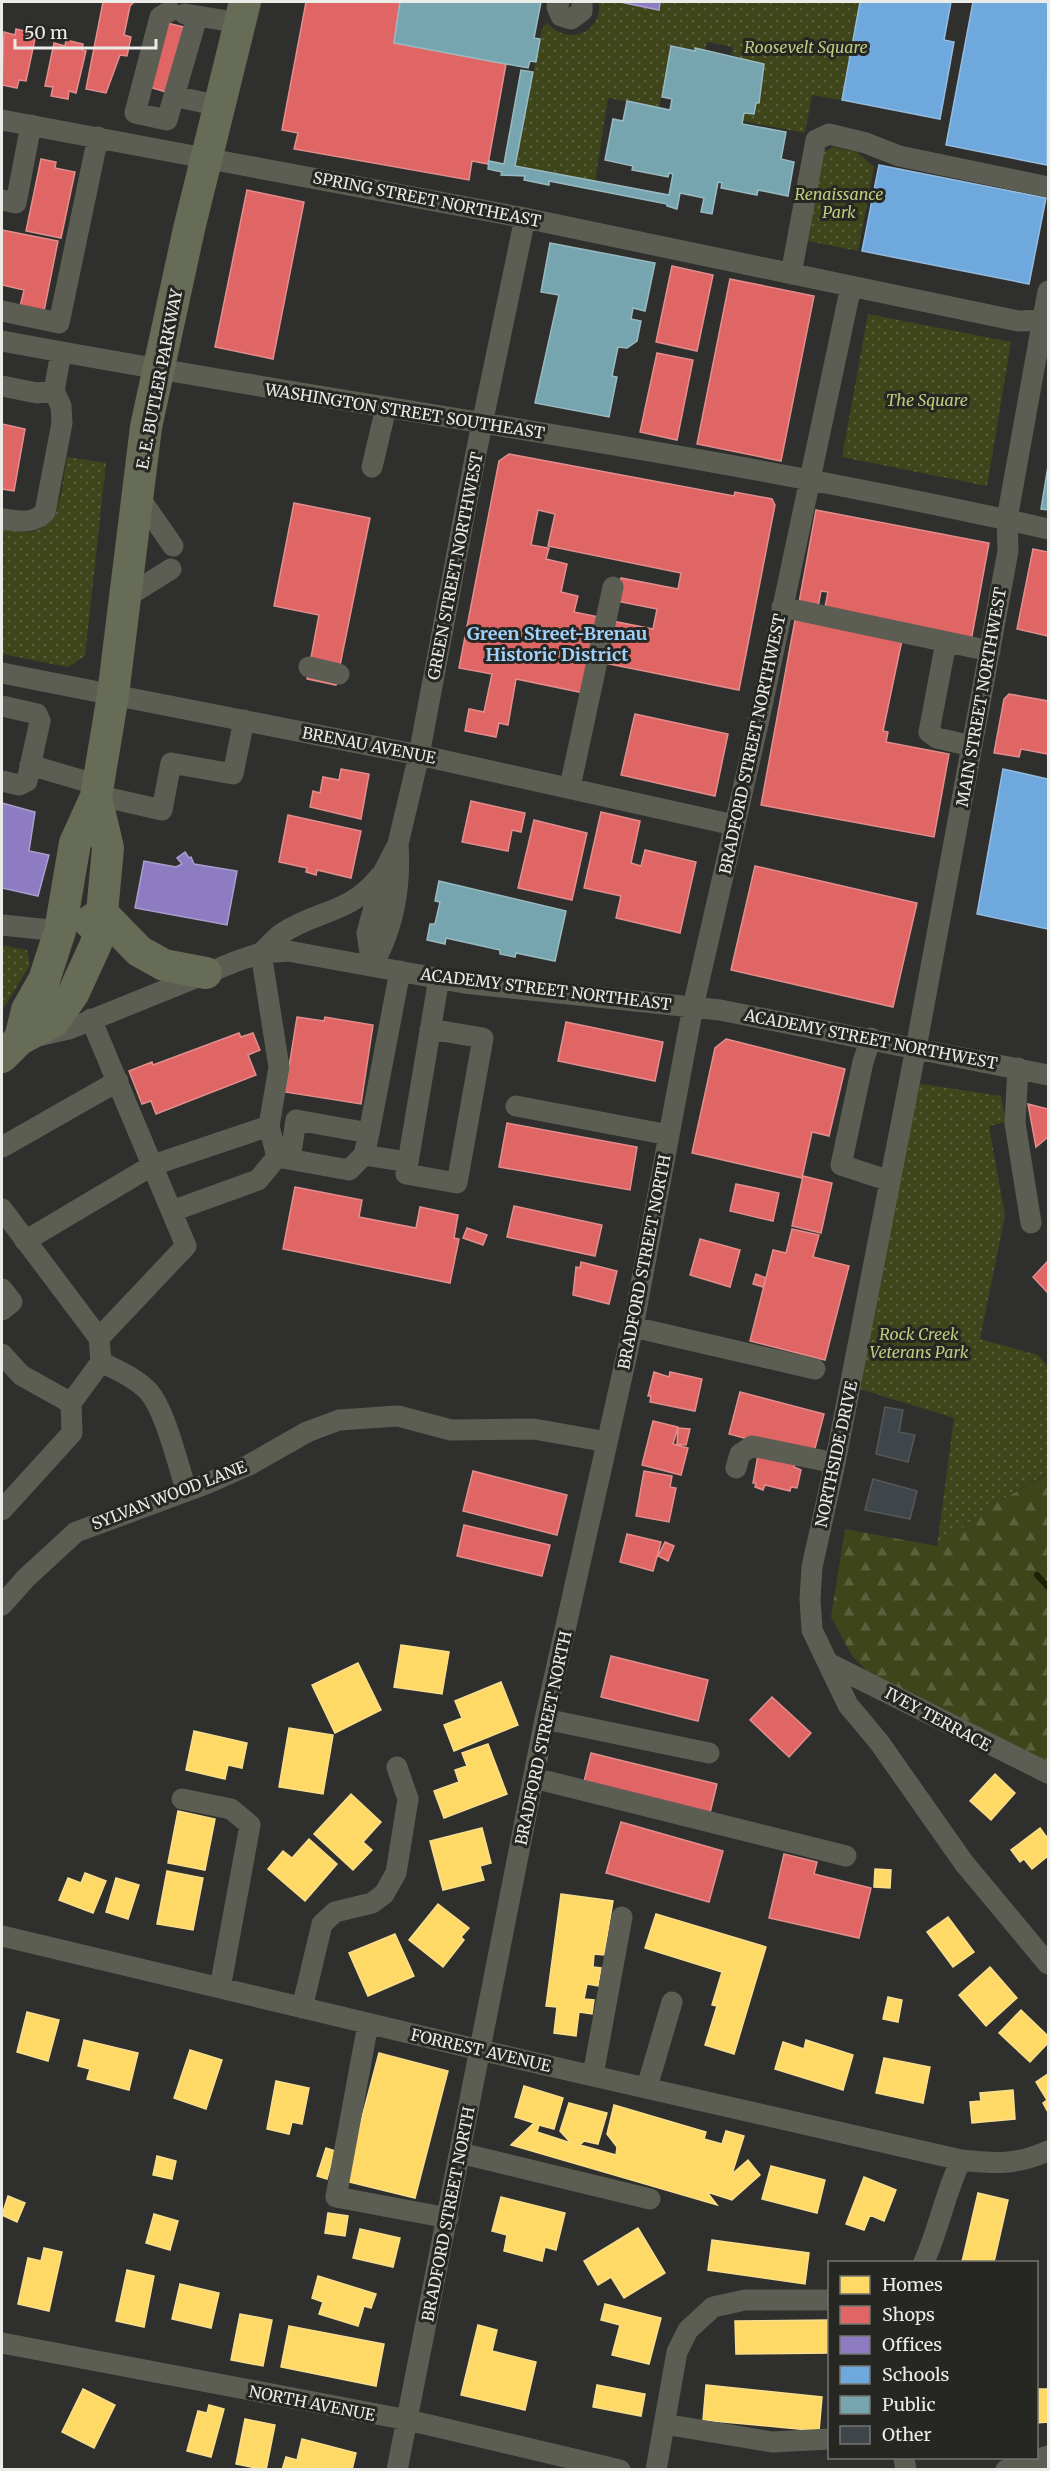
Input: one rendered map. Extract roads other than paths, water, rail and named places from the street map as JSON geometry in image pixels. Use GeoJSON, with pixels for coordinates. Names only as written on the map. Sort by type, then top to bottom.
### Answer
{"type":"FeatureCollection","features":[{"type":"Feature","properties":{"kind":"highway","name":"E. E. BUTLER PARKWAY"},"geometry":{"type":"LineString","coordinates":[[11,1048],[27,1010],[44,980],[60,931],[75,843],[96,792],[113,695],[123,599],[146,427],[189,229],[242,12]]}},
{"type":"Feature","properties":{"kind":"highway","name":"E. E. BUTLER PARKWAY"},"geometry":{"type":"LineString","coordinates":[[11,1048],[54,1021],[73,994],[96,944],[102,913],[108,848],[96,792]]}},
{"type":"Feature","properties":{"kind":"highway"},"geometry":{"type":"LineString","coordinates":[[60,931],[74,929],[102,913],[139,951],[164,965],[206,973]]}},
{"type":"Feature","properties":{"kind":"street"},"geometry":{"type":"LineString","coordinates":[[559,2],[557,7],[561,16],[571,19],[580,15],[582,2]]}},
{"type":"Feature","properties":{"kind":"street"},"geometry":{"type":"LineString","coordinates":[[197,16],[167,120],[135,113],[160,17],[172,6],[197,16],[242,12]]}},
{"type":"Feature","properties":{"kind":"street"},"geometry":{"type":"LineString","coordinates":[[174,96],[219,106]]}},
{"type":"Feature","properties":{"kind":"street"},"geometry":{"type":"LineString","coordinates":[[145,146],[155,117]]}},
{"type":"Feature","properties":{"kind":"street","name":"SPRING STREET NORTHEAST"},"geometry":{"type":"LineString","coordinates":[[2,120],[525,218],[1018,321],[1045,320]]}},
{"type":"Feature","properties":{"kind":"street"},"geometry":{"type":"LineString","coordinates":[[2,200],[16,203],[31,125]]}},
{"type":"Feature","properties":{"kind":"street"},"geometry":{"type":"LineString","coordinates":[[791,274],[816,140],[829,134],[866,143],[899,156],[1048,187]]}},
{"type":"Feature","properties":{"kind":"street"},"geometry":{"type":"LineString","coordinates":[[2,312],[59,323],[98,137]]}},
{"type":"Feature","properties":{"kind":"street","name":"GREEN STREET NORTHWEST"},"geometry":{"type":"LineString","coordinates":[[372,966],[367,933],[384,871],[398,844],[419,755],[525,218]]}},
{"type":"Feature","properties":{"kind":"street","name":"BRADFORD STREET NORTHWEST"},"geometry":{"type":"LineString","coordinates":[[693,1007],[851,286]]}},
{"type":"Feature","properties":{"kind":"street","name":"MAIN STREET NORTHWEST"},"geometry":{"type":"LineString","coordinates":[[949,874],[1008,551],[1007,519],[1045,320],[1048,291]]}},
{"type":"Feature","properties":{"kind":"street","name":"WASHINGTON STREET SOUTHEAST"},"geometry":{"type":"LineString","coordinates":[[2,342],[158,371],[484,424],[808,481],[1048,529]]}},
{"type":"Feature","properties":{"kind":"street"},"geometry":{"type":"LineString","coordinates":[[2,519],[30,522],[40,518],[45,512],[62,423],[61,406],[54,391],[61,352]]}},
{"type":"Feature","properties":{"kind":"street"},"geometry":{"type":"LineString","coordinates":[[2,386],[37,393],[54,391]]}},
{"type":"Feature","properties":{"kind":"street"},"geometry":{"type":"LineString","coordinates":[[372,467],[386,408]]}},
{"type":"Feature","properties":{"kind":"street"},"geometry":{"type":"LineString","coordinates":[[137,494],[173,546]]}},
{"type":"Feature","properties":{"kind":"street"},"geometry":{"type":"LineString","coordinates":[[123,599],[171,570]]}},
{"type":"Feature","properties":{"kind":"street"},"geometry":{"type":"LineString","coordinates":[[570,787],[613,587]]}},
{"type":"Feature","properties":{"kind":"street"},"geometry":{"type":"LineString","coordinates":[[782,607],[990,651]]}},
{"type":"Feature","properties":{"kind":"street"},"geometry":{"type":"LineString","coordinates":[[946,642],[929,732],[937,738],[972,746]]}},
{"type":"Feature","properties":{"kind":"street"},"geometry":{"type":"LineString","coordinates":[[309,667],[339,674]]}},
{"type":"Feature","properties":{"kind":"street"},"geometry":{"type":"LineString","coordinates":[[2,781],[19,785],[27,782],[40,721],[37,714],[6,707],[10,675]]}},
{"type":"Feature","properties":{"kind":"street","name":"BRENAU AVENUE"},"geometry":{"type":"LineString","coordinates":[[10,675],[419,755],[734,825]]}},
{"type":"Feature","properties":{"kind":"street"},"geometry":{"type":"LineString","coordinates":[[30,765],[96,792],[162,810],[171,763],[233,774],[244,720]]}},
{"type":"Feature","properties":{"kind":"street","name":"GREEN STREET NORTHWEST"},"geometry":{"type":"LineString","coordinates":[[372,966],[387,940],[400,874],[398,844]]}},
{"type":"Feature","properties":{"kind":"street"},"geometry":{"type":"LineString","coordinates":[[284,1158],[269,1126],[279,1067],[261,954],[286,931],[352,903],[367,892],[384,871]]}},
{"type":"Feature","properties":{"kind":"street","name":"NORTHSIDE DRIVE"},"geometry":{"type":"LineString","coordinates":[[949,874],[835,1462],[812,1567],[810,1599],[812,1630],[848,1705],[879,1742],[964,1863],[1048,1964]]}},
{"type":"Feature","properties":{"kind":"street"},"geometry":{"type":"LineString","coordinates":[[2,925],[60,931]]}},
{"type":"Feature","properties":{"kind":"street","name":"ACADEMY STREET NORTHEAST"},"geometry":{"type":"LineString","coordinates":[[11,1048],[69,1029],[206,973],[261,954],[288,951],[439,978],[693,1007]]}},
{"type":"Feature","properties":{"kind":"street"},"geometry":{"type":"LineString","coordinates":[[284,1158],[349,1170],[364,1155],[400,971]]}},
{"type":"Feature","properties":{"kind":"street"},"geometry":{"type":"LineString","coordinates":[[430,1029],[483,1038],[457,1183],[406,1174],[430,1029],[439,978]]}},
{"type":"Feature","properties":{"kind":"street","name":"ACADEMY STREET NORTHWEST"},"geometry":{"type":"LineString","coordinates":[[693,1007],[871,1038],[1048,1074]]}},
{"type":"Feature","properties":{"kind":"street","name":"BRADFORD STREET NORTH"},"geometry":{"type":"LineString","coordinates":[[398,2469],[545,1719],[633,1327],[693,1007]]}},
{"type":"Feature","properties":{"kind":"street"},"geometry":{"type":"LineString","coordinates":[[91,1019],[186,1246],[99,1338]]}},
{"type":"Feature","properties":{"kind":"street"},"geometry":{"type":"LineString","coordinates":[[871,1038],[863,1062],[841,1165],[890,1181]]}},
{"type":"Feature","properties":{"kind":"street"},"geometry":{"type":"LineString","coordinates":[[1018,1068],[1015,1123],[1031,1223]]}},
{"type":"Feature","properties":{"kind":"street"},"geometry":{"type":"LineString","coordinates":[[2,1147],[118,1081]]}},
{"type":"Feature","properties":{"kind":"street"},"geometry":{"type":"LineString","coordinates":[[516,1106],[669,1135]]}},
{"type":"Feature","properties":{"kind":"street"},"geometry":{"type":"LineString","coordinates":[[172,1211],[258,1180],[284,1158],[296,1120],[369,1133]]}},
{"type":"Feature","properties":{"kind":"street"},"geometry":{"type":"LineString","coordinates":[[25,1241],[153,1165],[269,1126]]}},
{"type":"Feature","properties":{"kind":"street"},"geometry":{"type":"LineString","coordinates":[[364,1155],[408,1162]]}},
{"type":"Feature","properties":{"kind":"street"},"geometry":{"type":"LineString","coordinates":[[2,1209],[99,1338],[100,1362],[71,1403],[72,1433],[2,1510]]}},
{"type":"Feature","properties":{"kind":"street"},"geometry":{"type":"LineString","coordinates":[[2,1289],[12,1302],[2,1310]]}},
{"type":"Feature","properties":{"kind":"street"},"geometry":{"type":"LineString","coordinates":[[633,1327],[814,1369]]}},
{"type":"Feature","properties":{"kind":"street"},"geometry":{"type":"LineString","coordinates":[[2,1354],[21,1375],[71,1403]]}},
{"type":"Feature","properties":{"kind":"street"},"geometry":{"type":"LineString","coordinates":[[100,1362],[136,1381],[150,1393],[159,1409],[186,1489]]}},
{"type":"Feature","properties":{"kind":"street","name":"SYLVAN WOOD LANE"},"geometry":{"type":"LineString","coordinates":[[2,1605],[26,1578],[76,1532],[249,1465],[307,1432],[339,1420],[398,1416],[451,1430],[534,1429],[607,1442]]}},
{"type":"Feature","properties":{"kind":"street"},"geometry":{"type":"LineString","coordinates":[[736,1468],[740,1455],[752,1446],[835,1462]]}},
{"type":"Feature","properties":{"kind":"street","name":"IVEY TERRACE"},"geometry":{"type":"LineString","coordinates":[[828,1663],[1048,1773]]}},
{"type":"Feature","properties":{"kind":"street"},"geometry":{"type":"LineString","coordinates":[[545,1719],[710,1753]]}},
{"type":"Feature","properties":{"kind":"street"},"geometry":{"type":"LineString","coordinates":[[302,2008],[322,1924],[335,1912],[372,1904],[384,1894],[396,1873],[408,1799],[398,1767]]}},
{"type":"Feature","properties":{"kind":"street"},"geometry":{"type":"LineString","coordinates":[[534,1778],[846,1856]]}},
{"type":"Feature","properties":{"kind":"street"},"geometry":{"type":"LineString","coordinates":[[182,1799],[231,1809],[250,1826],[220,1988]]}},
{"type":"Feature","properties":{"kind":"street"},"geometry":{"type":"LineString","coordinates":[[593,2075],[622,1917]]}},
{"type":"Feature","properties":{"kind":"street","name":"FORREST AVENUE"},"geometry":{"type":"LineString","coordinates":[[2,1936],[368,2024],[961,2160],[996,2164],[1024,2162],[1048,2151]]}},
{"type":"Feature","properties":{"kind":"street"},"geometry":{"type":"LineString","coordinates":[[646,2087],[672,2002]]}},
{"type":"Feature","properties":{"kind":"street"},"geometry":{"type":"LineString","coordinates":[[368,2024],[336,2197],[448,2218]]}},
{"type":"Feature","properties":{"kind":"street"},"geometry":{"type":"LineString","coordinates":[[460,2153],[650,2199]]}},
{"type":"Feature","properties":{"kind":"street"},"geometry":{"type":"LineString","coordinates":[[924,2261],[934,2241],[950,2182],[961,2160]]}},
{"type":"Feature","properties":{"kind":"street"},"geometry":{"type":"LineString","coordinates":[[656,2469],[677,2352],[688,2330],[712,2307],[745,2300],[828,2300]]}},
{"type":"Feature","properties":{"kind":"street","name":"NORTH AVENUE"},"geometry":{"type":"LineString","coordinates":[[2,2343],[408,2420],[620,2469]]}},
{"type":"Feature","properties":{"kind":"street"},"geometry":{"type":"LineString","coordinates":[[664,2424],[772,2442],[828,2439]]}},
{"type":"Feature","properties":{"kind":"street"},"geometry":{"type":"LineString","coordinates":[[1006,2469],[1048,2456]]}},
{"type":"Feature","properties":{"kind":"waterway"},"geometry":{"type":"LineString","coordinates":[[1037,1575],[1048,1587]]}},
{"type":"Feature","properties":{"kind":"district","name":"Green Street-Brenau Historic District"},"geometry":{"type":"Point","coordinates":[557,643]}},
{"type":"Feature","properties":{"kind":"park label","name":"Roosevelt Square"},"geometry":{"type":"Point","coordinates":[806,47]}},
{"type":"Feature","properties":{"kind":"park label","name":"Renaissance Park"},"geometry":{"type":"Point","coordinates":[839,203]}},
{"type":"Feature","properties":{"kind":"park label","name":"The Square"},"geometry":{"type":"Point","coordinates":[927,400]}},
{"type":"Feature","properties":{"kind":"park label","name":"Rock Creek Veterans Park"},"geometry":{"type":"Point","coordinates":[919,1343]}}]}
